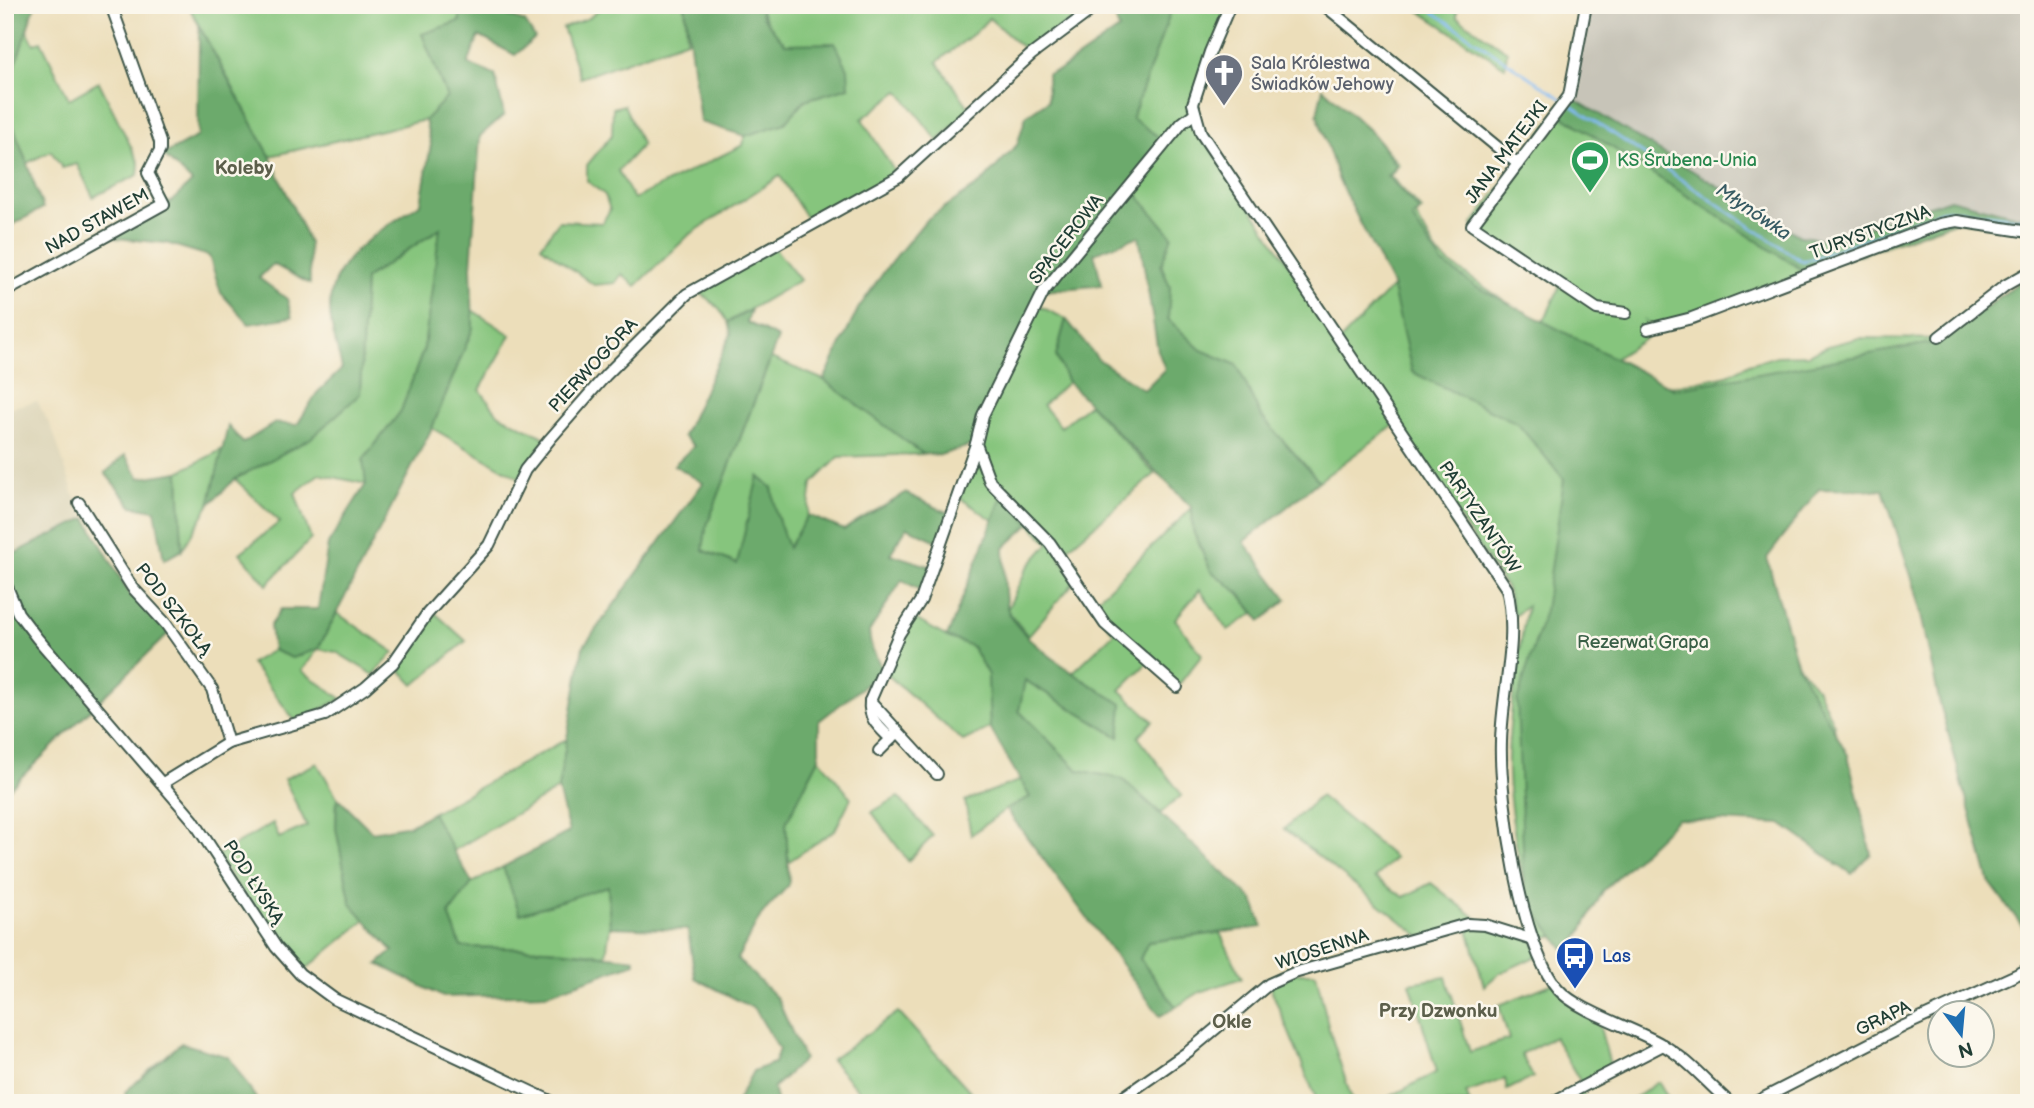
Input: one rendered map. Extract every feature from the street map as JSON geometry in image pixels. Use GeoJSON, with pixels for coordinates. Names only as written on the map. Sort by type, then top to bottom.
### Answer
{"type":"FeatureCollection","features":[{"type":"Feature","properties":{"kind":"street","name":"NAD STAWEM"},"geometry":{"type":"LineString","coordinates":[[5,292],[164,204],[148,173],[160,150],[160,142],[111,5]]}},
{"type":"Feature","properties":{"kind":"street","name":"PIERWOGÓRA"},"geometry":{"type":"LineString","coordinates":[[163,783],[228,743],[325,715],[365,688],[393,663],[427,614],[489,545],[526,470],[550,439],[670,309],[687,294],[914,166],[983,96],[1031,55],[1098,5]]}},
{"type":"Feature","properties":{"kind":"street"},"geometry":{"type":"LineString","coordinates":[[1195,113],[1193,104],[1210,52],[1230,5]]}},
{"type":"Feature","properties":{"kind":"street"},"geometry":{"type":"LineString","coordinates":[[1324,5],[1518,164]]}},
{"type":"Feature","properties":{"kind":"street","name":"JANA MATEJKI"},"geometry":{"type":"LineString","coordinates":[[1586,5],[1569,96],[1472,225],[1597,310],[1626,313]]}},
{"type":"Feature","properties":{"kind":"street","name":"SPACEROWA"},"geometry":{"type":"LineString","coordinates":[[870,701],[899,634],[920,600],[984,415],[1044,291],[1182,123],[1195,113]]}},
{"type":"Feature","properties":{"kind":"street","name":"PARTYZANTÓW"},"geometry":{"type":"LineString","coordinates":[[1195,113],[1203,136],[1507,589],[1514,616],[1501,743],[1505,802],[1532,940],[1559,991],[1663,1045],[1685,1060],[1730,1103]]}},
{"type":"Feature","properties":{"kind":"street","name":"TURYSTYCZNA"},"geometry":{"type":"LineString","coordinates":[[1648,329],[1692,317],[1940,224],[1957,220],[2029,232]]}},
{"type":"Feature","properties":{"kind":"street"},"geometry":{"type":"LineString","coordinates":[[1939,337],[2029,272]]}},
{"type":"Feature","properties":{"kind":"street"},"geometry":{"type":"LineString","coordinates":[[976,444],[990,482],[1050,543],[1105,624],[1177,688]]}},
{"type":"Feature","properties":{"kind":"street","name":"POD SZKOŁĄ"},"geometry":{"type":"LineString","coordinates":[[79,503],[132,587],[166,624],[212,689],[228,743]]}},
{"type":"Feature","properties":{"kind":"street","name":"POD ŁYSKĄ"},"geometry":{"type":"LineString","coordinates":[[5,582],[18,613],[193,820],[276,947],[300,974],[334,999],[555,1103]]}},
{"type":"Feature","properties":{"kind":"street"},"geometry":{"type":"LineString","coordinates":[[870,701],[900,730],[937,774]]}},
{"type":"Feature","properties":{"kind":"street"},"geometry":{"type":"LineString","coordinates":[[870,701],[869,712],[891,739]]}},
{"type":"Feature","properties":{"kind":"street"},"geometry":{"type":"LineString","coordinates":[[879,751],[900,730]]}},
{"type":"Feature","properties":{"kind":"street","name":"WIOSENNA"},"geometry":{"type":"LineString","coordinates":[[1115,1103],[1189,1051],[1269,984],[1294,974],[1467,924],[1485,925],[1532,940]]}},
{"type":"Feature","properties":{"kind":"street","name":"GRAPA"},"geometry":{"type":"LineString","coordinates":[[1754,1103],[1903,1027],[2029,969]]}},
{"type":"Feature","properties":{"kind":"street"},"geometry":{"type":"LineString","coordinates":[[1551,1103],[1663,1045]]}},
{"type":"Feature","properties":{"kind":"shaded area"},"geometry":{"type":"Polygon","coordinates":[[[1586,5],[2029,5],[2029,219],[1950,199],[1829,240],[1800,236],[1569,96],[1586,5]]]}},
{"type":"Feature","properties":{"kind":"shaded area"},"geometry":{"type":"Polygon","coordinates":[[[37,401],[53,431],[74,495],[86,518],[5,558],[5,409],[37,401]]]}},
{"type":"Feature","properties":{"kind":"green space"},"geometry":{"type":"Polygon","coordinates":[[[5,5],[35,5],[5,97],[5,5]]]}},
{"type":"Feature","properties":{"kind":"green space"},"geometry":{"type":"Polygon","coordinates":[[[188,5],[459,5],[460,21],[422,34],[447,98],[425,120],[270,156],[188,5]]]}},
{"type":"Feature","properties":{"kind":"green space"},"geometry":{"type":"Polygon","coordinates":[[[459,5],[498,5],[498,12],[525,22],[535,38],[515,55],[479,36],[468,64],[495,75],[504,115],[480,136],[471,267],[473,328],[432,428],[318,649],[292,658],[273,650],[270,626],[281,609],[318,609],[328,544],[366,484],[363,460],[401,411],[424,348],[440,228],[365,279],[360,394],[310,439],[235,479],[209,505],[228,426],[243,443],[275,423],[297,425],[317,393],[342,369],[331,320],[333,286],[350,257],[363,244],[421,203],[431,144],[425,120],[447,97],[422,34],[460,21],[459,5]]]}},
{"type":"Feature","properties":{"kind":"green space"},"geometry":{"type":"Polygon","coordinates":[[[604,5],[685,5],[687,40],[580,78],[563,28],[589,18],[604,5]]]}},
{"type":"Feature","properties":{"kind":"green space"},"geometry":{"type":"Polygon","coordinates":[[[685,5],[759,5],[762,16],[785,44],[835,43],[848,69],[849,87],[805,100],[785,123],[745,136],[700,122],[685,5]]]}},
{"type":"Feature","properties":{"kind":"green space"},"geometry":{"type":"Polygon","coordinates":[[[759,5],[1073,5],[1080,16],[1025,50],[989,18],[976,32],[937,62],[970,109],[938,141],[899,91],[862,119],[898,177],[809,222],[780,176],[689,235],[636,286],[622,274],[615,283],[594,285],[541,246],[559,221],[602,223],[610,210],[605,195],[587,181],[587,165],[612,135],[613,108],[624,105],[642,145],[618,171],[634,199],[743,145],[745,136],[785,123],[805,100],[849,87],[784,42],[765,19],[759,5]]]}},
{"type":"Feature","properties":{"kind":"green space"},"geometry":{"type":"Polygon","coordinates":[[[1110,5],[1173,5],[1132,118],[1166,142],[1130,186],[1172,236],[1161,266],[1170,287],[1168,319],[1201,350],[1237,365],[1260,415],[1319,481],[1244,542],[1287,599],[1261,621],[1239,593],[1211,571],[1193,531],[1192,508],[1068,382],[1056,356],[1066,319],[1098,359],[1144,390],[1165,369],[1158,351],[1139,236],[1094,253],[1102,285],[1044,291],[983,415],[976,444],[940,455],[923,454],[824,380],[858,309],[888,266],[926,220],[981,183],[1017,145],[1026,116],[1048,101],[1047,74],[1060,70],[1119,29],[1110,5]]]}},
{"type":"Feature","properties":{"kind":"green space"},"geometry":{"type":"Polygon","coordinates":[[[1173,5],[1230,5],[1193,104],[1201,133],[1340,341],[1396,283],[1323,88],[1374,135],[1399,165],[1390,176],[1422,210],[1416,216],[1438,254],[1521,312],[1544,321],[1560,286],[1472,225],[1557,112],[1807,273],[1655,327],[1645,321],[1648,329],[1655,332],[1614,359],[1658,384],[1674,386],[1728,375],[1749,364],[1777,356],[1808,355],[1828,346],[1859,338],[1946,339],[2029,274],[2029,868],[1894,479],[1733,486],[1798,665],[1818,690],[1834,725],[1852,866],[1836,865],[1787,775],[1667,760],[1563,935],[1537,938],[1517,847],[1508,776],[1513,700],[1527,606],[1514,616],[1507,589],[1396,424],[1319,481],[1260,415],[1237,365],[1201,350],[1167,319],[1170,287],[1130,186],[1132,118],[1173,5]]]}},
{"type":"Feature","properties":{"kind":"green space"},"geometry":{"type":"Polygon","coordinates":[[[1410,5],[1457,5],[1457,17],[1507,51],[1505,67],[1410,5]]]}},
{"type":"Feature","properties":{"kind":"green space"},"geometry":{"type":"Polygon","coordinates":[[[199,26],[270,156],[309,243],[310,284],[273,264],[259,278],[287,299],[292,317],[249,324],[221,293],[209,256],[166,243],[105,237],[172,201],[192,182],[163,155],[198,136],[199,26]]]}},
{"type":"Feature","properties":{"kind":"green space"},"geometry":{"type":"Polygon","coordinates":[[[26,28],[34,44],[41,41],[69,99],[99,82],[139,163],[138,175],[93,197],[77,164],[62,168],[51,151],[27,163],[5,103],[26,28]]]}},
{"type":"Feature","properties":{"kind":"green space","name":"Rezerwat Grapa"},"geometry":{"type":"Polygon","coordinates":[[[1323,88],[1374,135],[1396,166],[1387,176],[1419,210],[1412,218],[1441,262],[1475,286],[1674,389],[1942,341],[2029,275],[2029,926],[2025,930],[1989,881],[1939,700],[1916,591],[1883,490],[1819,489],[1767,558],[1798,667],[1848,755],[1871,854],[1852,874],[1781,824],[1677,819],[1603,891],[1569,955],[1525,898],[1517,701],[1545,610],[1564,479],[1517,423],[1412,372],[1392,285],[1339,181],[1317,114],[1323,88]]]}},
{"type":"Feature","properties":{"kind":"green space"},"geometry":{"type":"Polygon","coordinates":[[[1569,96],[1800,236],[1829,240],[1950,199],[2029,219],[2029,232],[1957,221],[1807,273],[1557,112],[1569,96]]]}},
{"type":"Feature","properties":{"kind":"green space"},"geometry":{"type":"Polygon","coordinates":[[[5,103],[43,208],[5,229],[5,103]]]}},
{"type":"Feature","properties":{"kind":"green space"},"geometry":{"type":"Polygon","coordinates":[[[441,228],[424,347],[401,411],[364,460],[366,484],[319,474],[295,493],[311,539],[267,585],[240,553],[280,522],[235,479],[313,436],[360,394],[365,279],[441,228]]]}},
{"type":"Feature","properties":{"kind":"green space"},"geometry":{"type":"Polygon","coordinates":[[[772,245],[800,280],[728,322],[719,308],[698,291],[772,245]]]}},
{"type":"Feature","properties":{"kind":"green space"},"geometry":{"type":"Polygon","coordinates":[[[5,253],[19,283],[5,292],[5,253]]]}},
{"type":"Feature","properties":{"kind":"green space"},"geometry":{"type":"Polygon","coordinates":[[[1037,305],[1066,319],[1056,356],[1068,382],[1043,405],[1061,427],[1089,404],[1155,474],[1059,556],[1076,580],[1028,636],[1007,610],[1027,568],[1049,543],[1002,496],[993,520],[957,496],[976,444],[1037,305]]]}},
{"type":"Feature","properties":{"kind":"green space"},"geometry":{"type":"Polygon","coordinates":[[[472,310],[511,335],[480,390],[499,415],[546,438],[519,478],[432,428],[473,328],[472,310]]]}},
{"type":"Feature","properties":{"kind":"green space"},"geometry":{"type":"Polygon","coordinates":[[[751,310],[747,322],[778,338],[706,528],[703,550],[737,564],[758,476],[772,488],[776,513],[788,548],[808,515],[844,530],[905,493],[951,514],[941,543],[907,527],[890,554],[932,567],[924,592],[902,580],[869,632],[871,646],[883,671],[819,721],[819,758],[786,823],[789,885],[761,915],[737,959],[777,998],[804,1059],[773,1088],[777,1103],[736,1103],[753,1071],[774,1063],[779,1049],[755,1009],[695,978],[688,930],[610,927],[608,886],[520,914],[503,867],[569,832],[558,789],[583,647],[703,483],[674,465],[694,446],[683,436],[731,334],[728,322],[751,310]]]}},
{"type":"Feature","properties":{"kind":"green space"},"geometry":{"type":"Polygon","coordinates":[[[771,358],[824,380],[923,454],[839,457],[812,484],[808,515],[788,548],[776,513],[772,488],[737,564],[703,550],[706,528],[771,358]]]}},
{"type":"Feature","properties":{"kind":"green space"},"geometry":{"type":"Polygon","coordinates":[[[223,449],[209,505],[182,550],[179,472],[223,449]]]}},
{"type":"Feature","properties":{"kind":"green space"},"geometry":{"type":"Polygon","coordinates":[[[125,455],[140,478],[179,472],[182,550],[164,560],[155,510],[132,506],[105,473],[125,455]]]}},
{"type":"Feature","properties":{"kind":"green space"},"geometry":{"type":"Polygon","coordinates":[[[1003,495],[1030,524],[1004,548],[1007,607],[1024,633],[1039,647],[1122,704],[1119,737],[1025,680],[1019,711],[1078,770],[1122,779],[1253,900],[1263,927],[1148,942],[1140,959],[1176,1007],[1160,1016],[1006,809],[1030,797],[990,728],[988,675],[972,646],[947,637],[1003,495]]]}},
{"type":"Feature","properties":{"kind":"green space"},"geometry":{"type":"Polygon","coordinates":[[[1192,508],[1193,531],[1211,571],[1239,593],[1254,613],[1228,630],[1200,590],[1175,619],[1202,655],[1177,687],[1148,662],[1120,690],[1153,721],[1138,737],[1182,795],[1161,813],[1122,779],[1078,770],[1019,711],[1024,680],[1119,737],[1122,704],[1071,674],[1114,633],[1092,604],[1192,508]]]}},
{"type":"Feature","properties":{"kind":"green space"},"geometry":{"type":"Polygon","coordinates":[[[86,518],[131,597],[139,597],[169,633],[5,793],[5,558],[86,518]]]}},
{"type":"Feature","properties":{"kind":"green space"},"geometry":{"type":"Polygon","coordinates":[[[434,612],[466,641],[414,685],[396,666],[434,612]]]}},
{"type":"Feature","properties":{"kind":"green space"},"geometry":{"type":"Polygon","coordinates":[[[337,613],[394,652],[374,675],[336,652],[318,649],[337,613]]]}},
{"type":"Feature","properties":{"kind":"green space"},"geometry":{"type":"Polygon","coordinates":[[[910,616],[947,637],[972,646],[988,675],[990,728],[963,741],[883,671],[910,616]]]}},
{"type":"Feature","properties":{"kind":"green space"},"geometry":{"type":"Polygon","coordinates":[[[318,649],[302,671],[342,699],[296,722],[251,663],[273,650],[292,658],[318,649]]]}},
{"type":"Feature","properties":{"kind":"green space"},"geometry":{"type":"Polygon","coordinates":[[[567,739],[558,789],[451,852],[432,813],[567,739]]]}},
{"type":"Feature","properties":{"kind":"green space"},"geometry":{"type":"Polygon","coordinates":[[[819,758],[851,798],[835,830],[788,862],[786,823],[819,758]]]}},
{"type":"Feature","properties":{"kind":"green space"},"geometry":{"type":"Polygon","coordinates":[[[317,763],[337,797],[336,828],[351,904],[367,919],[300,974],[216,856],[273,823],[279,838],[307,826],[284,779],[317,763]]]}},
{"type":"Feature","properties":{"kind":"green space"},"geometry":{"type":"Polygon","coordinates":[[[1021,780],[1030,798],[1006,809],[971,835],[965,801],[1021,780]]]}},
{"type":"Feature","properties":{"kind":"green space"},"geometry":{"type":"Polygon","coordinates":[[[1320,796],[1395,858],[1375,878],[1404,897],[1431,883],[1485,925],[1533,940],[1539,955],[1500,973],[1484,986],[1468,929],[1421,937],[1284,829],[1320,796]]]}},
{"type":"Feature","properties":{"kind":"green space"},"geometry":{"type":"Polygon","coordinates":[[[337,797],[372,832],[410,825],[432,813],[472,883],[449,914],[461,947],[547,949],[635,959],[635,963],[547,994],[443,997],[378,964],[393,951],[351,904],[336,828],[337,797]]]}},
{"type":"Feature","properties":{"kind":"green space"},"geometry":{"type":"Polygon","coordinates":[[[898,797],[933,836],[908,861],[872,812],[898,797]]]}},
{"type":"Feature","properties":{"kind":"green space"},"geometry":{"type":"Polygon","coordinates":[[[503,867],[521,914],[608,885],[610,927],[606,955],[547,949],[461,947],[449,914],[472,883],[503,867]]]}},
{"type":"Feature","properties":{"kind":"green space"},"geometry":{"type":"Polygon","coordinates":[[[1220,933],[1242,978],[1200,992],[1176,1007],[1140,959],[1148,942],[1220,933]]]}},
{"type":"Feature","properties":{"kind":"green space"},"geometry":{"type":"Polygon","coordinates":[[[1294,973],[1316,973],[1329,1029],[1353,1103],[1318,1103],[1269,984],[1294,973]]]}},
{"type":"Feature","properties":{"kind":"green space"},"geometry":{"type":"Polygon","coordinates":[[[1446,977],[1470,1052],[1509,1039],[1499,1005],[1554,983],[1596,1013],[1612,1072],[1583,1086],[1554,1037],[1521,1054],[1533,1077],[1507,1090],[1505,1079],[1466,1093],[1470,1103],[1378,1103],[1437,1072],[1410,983],[1446,977]]]}},
{"type":"Feature","properties":{"kind":"green space"},"geometry":{"type":"Polygon","coordinates":[[[898,1012],[981,1103],[870,1103],[831,1060],[898,1012]]]}},
{"type":"Feature","properties":{"kind":"green space"},"geometry":{"type":"Polygon","coordinates":[[[181,1043],[229,1057],[259,1103],[126,1103],[125,1092],[181,1043]]]}},
{"type":"Feature","properties":{"kind":"green space"},"geometry":{"type":"Polygon","coordinates":[[[1658,1082],[1671,1103],[1627,1103],[1658,1082]]]}},
{"type":"Feature","properties":{"kind":"green space"},"geometry":{"type":"Polygon","coordinates":[[[1583,1086],[1585,1103],[1551,1103],[1583,1086]]]}},
{"type":"Feature","properties":{"kind":"waterway","name":"Młynówka"},"geometry":{"type":"LineString","coordinates":[[1423,5],[1562,99]]}},
{"type":"Feature","properties":{"kind":"waterway","name":"Młynówka"},"geometry":{"type":"LineString","coordinates":[[1568,103],[1803,262],[1947,209],[2029,220]]}},
{"type":"Feature","properties":{"kind":"place","name":"Sala Królestwa Świadków Jehowy"},"geometry":{"type":"Point","coordinates":[1224,107]}},
{"type":"Feature","properties":{"kind":"place","name":"KS Śrubena-Unia"},"geometry":{"type":"Point","coordinates":[1590,194]}},
{"type":"Feature","properties":{"kind":"place","name":"Las"},"geometry":{"type":"Point","coordinates":[1575,990]}},
{"type":"Feature","properties":{"kind":"district","name":"Koleby"},"geometry":{"type":"Point","coordinates":[244,167]}},
{"type":"Feature","properties":{"kind":"district","name":"Przy Dzwonku"},"geometry":{"type":"Point","coordinates":[1438,1010]}},
{"type":"Feature","properties":{"kind":"district","name":"Okle"},"geometry":{"type":"Point","coordinates":[1232,1021]}}]}
